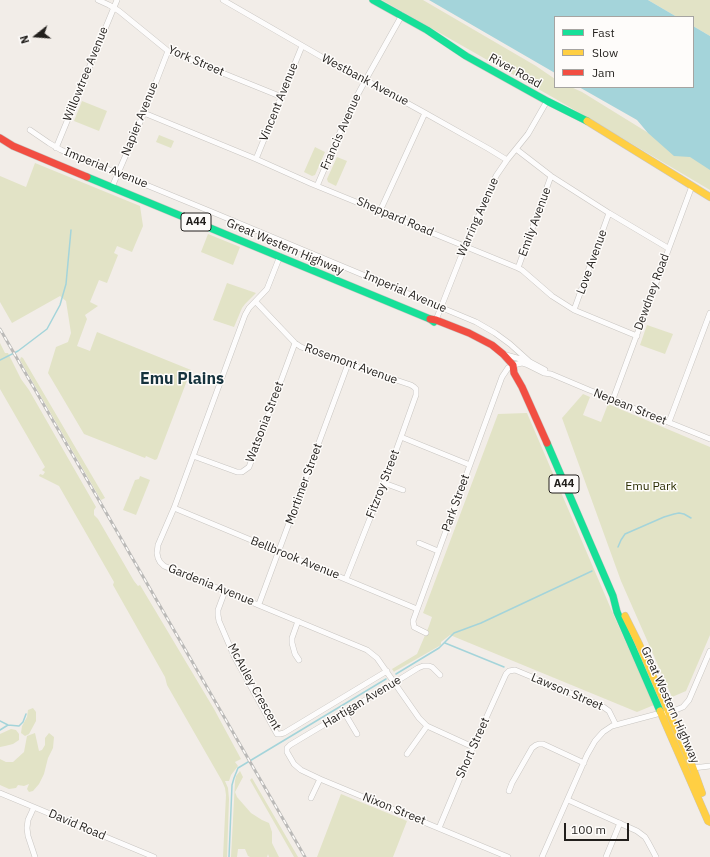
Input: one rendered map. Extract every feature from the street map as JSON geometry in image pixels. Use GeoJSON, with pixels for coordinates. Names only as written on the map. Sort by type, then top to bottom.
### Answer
{"type":"FeatureCollection","features":[{"type":"Feature","properties":{"kind":"main road","name":"River Road"},"geometry":{"type":"LineString","coordinates":[[373,0],[427,30],[466,56],[588,122],[710,197]]}},
{"type":"Feature","properties":{"kind":"main road","name":"Great Western Highway"},"geometry":{"type":"LineString","coordinates":[[0,138],[13,146],[433,319],[484,341],[495,347],[503,354],[522,387],[612,596],[628,637],[708,821],[710,822]]}},
{"type":"Feature","properties":{"kind":"main road","name":"Great Western Highway"},"geometry":{"type":"LineString","coordinates":[[433,319],[435,323],[470,338],[486,347],[510,366]]}},
{"type":"Feature","properties":{"kind":"main road","name":"Great Western Highway"},"geometry":{"type":"LineString","coordinates":[[612,596],[633,631],[693,768],[710,813]]}},
{"type":"Feature","properties":{"kind":"street","name":"York Street"},"geometry":{"type":"LineString","coordinates":[[98,0],[114,8],[168,51],[282,97]]}},
{"type":"Feature","properties":{"kind":"street","name":"Willowtree Avenue"},"geometry":{"type":"LineString","coordinates":[[56,148],[117,0]]}},
{"type":"Feature","properties":{"kind":"street","name":"Westbank Avenue"},"geometry":{"type":"LineString","coordinates":[[223,0],[360,79],[425,113],[507,160]]}},
{"type":"Feature","properties":{"kind":"street","name":"Francis Avenue"},"geometry":{"type":"LineString","coordinates":[[317,186],[350,109],[402,15]]}},
{"type":"Feature","properties":{"kind":"street","name":"Vincent Avenue"},"geometry":{"type":"LineString","coordinates":[[256,159],[302,46]]}},
{"type":"Feature","properties":{"kind":"street","name":"Napier Avenue"},"geometry":{"type":"LineString","coordinates":[[112,187],[144,113],[168,51]]}},
{"type":"Feature","properties":{"kind":"street","name":"Warring Avenue"},"geometry":{"type":"LineString","coordinates":[[433,319],[441,308],[465,247],[495,178],[529,132],[547,101]]}},
{"type":"Feature","properties":{"kind":"street","name":"Sheppard Road"},"geometry":{"type":"LineString","coordinates":[[144,113],[317,186],[518,268],[552,296],[574,310],[637,336]]}},
{"type":"Feature","properties":{"kind":"street"},"geometry":{"type":"LineString","coordinates":[[380,211],[425,113]]}},
{"type":"Feature","properties":{"kind":"street","name":"Imperial Avenue"},"geometry":{"type":"LineString","coordinates":[[30,130],[56,148],[476,322],[510,344],[530,362]]}},
{"type":"Feature","properties":{"kind":"street"},"geometry":{"type":"LineString","coordinates":[[516,149],[551,176],[668,248]]}},
{"type":"Feature","properties":{"kind":"street","name":"Emily Avenue"},"geometry":{"type":"LineString","coordinates":[[518,268],[551,176]]}},
{"type":"Feature","properties":{"kind":"street","name":"Dewdney Road"},"geometry":{"type":"LineString","coordinates":[[613,399],[692,186]]}},
{"type":"Feature","properties":{"kind":"street","name":"Love Avenue"},"geometry":{"type":"LineString","coordinates":[[574,310],[609,213]]}},
{"type":"Feature","properties":{"kind":"street","name":"Gardenia Avenue"},"geometry":{"type":"LineString","coordinates":[[280,256],[269,286],[249,308],[245,315],[174,508],[158,545],[157,553],[159,561],[164,566],[259,604],[366,650],[377,658],[419,718],[427,726],[473,747]]}},
{"type":"Feature","properties":{"kind":"street","name":"Rosemont Avenue"},"geometry":{"type":"LineString","coordinates":[[256,302],[295,343],[348,364],[411,385],[415,388]]}},
{"type":"Feature","properties":{"kind":"street"},"geometry":{"type":"LineString","coordinates":[[669,422],[710,314]]}},
{"type":"Feature","properties":{"kind":"street","name":"Watsonia Street"},"geometry":{"type":"LineString","coordinates":[[193,456],[237,472],[242,472],[249,467],[295,343]]}},
{"type":"Feature","properties":{"kind":"street","name":"Nepean Street"},"geometry":{"type":"LineString","coordinates":[[503,354],[530,362],[551,374]]}},
{"type":"Feature","properties":{"kind":"street","name":"Nepean Street"},"geometry":{"type":"LineString","coordinates":[[510,366],[522,363],[710,439]]}},
{"type":"Feature","properties":{"kind":"street","name":"Mortimer Street"},"geometry":{"type":"LineString","coordinates":[[259,604],[348,364]]}},
{"type":"Feature","properties":{"kind":"street","name":"Park Street"},"geometry":{"type":"LineString","coordinates":[[426,633],[416,629],[413,626],[413,621],[502,377],[510,366]]}},
{"type":"Feature","properties":{"kind":"street","name":"Fitzroy Street"},"geometry":{"type":"LineString","coordinates":[[346,579],[401,437],[416,395],[415,388]]}},
{"type":"Feature","properties":{"kind":"street"},"geometry":{"type":"LineString","coordinates":[[401,437],[470,465]]}},
{"type":"Feature","properties":{"kind":"street"},"geometry":{"type":"LineString","coordinates":[[384,483],[402,490]]}},
{"type":"Feature","properties":{"kind":"street","name":"Bellbrook Avenue"},"geometry":{"type":"LineString","coordinates":[[174,508],[417,609]]}},
{"type":"Feature","properties":{"kind":"street"},"geometry":{"type":"LineString","coordinates":[[419,543],[438,551]]}},
{"type":"Feature","properties":{"kind":"street","name":"McAuley Crescent"},"geometry":{"type":"LineString","coordinates":[[225,591],[218,610],[219,620],[234,656],[277,734],[284,733],[387,671]]}},
{"type":"Feature","properties":{"kind":"street"},"geometry":{"type":"LineString","coordinates":[[298,621],[292,638],[292,643],[295,654],[299,660]]}},
{"type":"Feature","properties":{"kind":"street"},"geometry":{"type":"LineString","coordinates":[[542,857],[593,744],[600,735],[616,725],[669,712],[682,707],[689,700],[710,651]]}},
{"type":"Feature","properties":{"kind":"street","name":"Hartigan Avenue"},"geometry":{"type":"LineString","coordinates":[[287,752],[287,748],[290,744],[418,668],[430,666],[440,674]]}},
{"type":"Feature","properties":{"kind":"street","name":"Lawson Street"},"geometry":{"type":"LineString","coordinates":[[510,670],[515,670],[602,706],[609,711],[616,725]]}},
{"type":"Feature","properties":{"kind":"street","name":"Short Street"},"geometry":{"type":"LineString","coordinates":[[439,828],[473,747],[506,674],[510,670]]}},
{"type":"Feature","properties":{"kind":"street"},"geometry":{"type":"LineString","coordinates":[[344,712],[357,734]]}},
{"type":"Feature","properties":{"kind":"street"},"geometry":{"type":"LineString","coordinates":[[407,754],[427,726]]}},
{"type":"Feature","properties":{"kind":"street"},"geometry":{"type":"LineString","coordinates":[[509,791],[532,748],[536,745],[543,744],[584,763]]}},
{"type":"Feature","properties":{"kind":"street","name":"Nixon Street"},"geometry":{"type":"LineString","coordinates":[[287,752],[296,766],[301,770],[508,857]]}},
{"type":"Feature","properties":{"kind":"street"},"geometry":{"type":"LineString","coordinates":[[693,768],[710,766]]}},
{"type":"Feature","properties":{"kind":"street"},"geometry":{"type":"LineString","coordinates":[[311,798],[320,779]]}},
{"type":"Feature","properties":{"kind":"street","name":"David Road"},"geometry":{"type":"LineString","coordinates":[[0,793],[154,857]]}},
{"type":"Feature","properties":{"kind":"street"},"geometry":{"type":"LineString","coordinates":[[568,800],[637,831],[648,842],[656,857]]}},
{"type":"Feature","properties":{"kind":"street"},"geometry":{"type":"LineString","coordinates":[[34,807],[28,820],[27,828],[35,857]]}},
{"type":"Feature","properties":{"kind":"street"},"geometry":{"type":"LineString","coordinates":[[606,857],[620,823]]}},
{"type":"Feature","properties":{"kind":"green space"},"geometry":{"type":"Polygon","coordinates":[[[382,0],[423,0],[536,66],[554,78],[554,88],[573,88],[582,92],[676,150],[693,158],[710,169],[710,190],[561,102],[382,0]]]}},
{"type":"Feature","properties":{"kind":"green space"},"geometry":{"type":"Polygon","coordinates":[[[648,0],[710,0],[710,36],[694,27],[694,16],[675,16],[648,0]]]}},
{"type":"Feature","properties":{"kind":"green space"},"geometry":{"type":"Polygon","coordinates":[[[82,101],[107,111],[99,131],[74,121],[82,101]]]}},
{"type":"Feature","properties":{"kind":"green space"},"geometry":{"type":"Polygon","coordinates":[[[159,135],[174,141],[171,148],[156,142],[159,135]]]}},
{"type":"Feature","properties":{"kind":"green space"},"geometry":{"type":"Polygon","coordinates":[[[315,147],[325,152],[315,175],[312,176],[304,172],[315,147]]]}},
{"type":"Feature","properties":{"kind":"green space"},"geometry":{"type":"Polygon","coordinates":[[[337,157],[347,161],[336,186],[328,182],[327,179],[337,157]]]}},
{"type":"Feature","properties":{"kind":"green space"},"geometry":{"type":"Polygon","coordinates":[[[35,163],[140,206],[143,226],[132,252],[117,246],[114,253],[118,255],[107,283],[99,280],[90,302],[98,306],[85,315],[87,319],[77,346],[90,351],[97,332],[191,370],[157,459],[155,460],[146,456],[145,458],[84,434],[48,373],[56,347],[68,342],[71,333],[66,301],[60,296],[12,323],[0,302],[0,176],[26,187],[35,163]]]}},
{"type":"Feature","properties":{"kind":"green space"},"geometry":{"type":"Polygon","coordinates":[[[208,234],[240,247],[233,265],[201,252],[208,234]]]}},
{"type":"Feature","properties":{"kind":"green space"},"geometry":{"type":"Polygon","coordinates":[[[227,283],[256,293],[242,308],[234,327],[213,320],[227,283]]]}},
{"type":"Feature","properties":{"kind":"green space"},"geometry":{"type":"Polygon","coordinates":[[[647,325],[673,334],[665,354],[640,345],[647,325]]]}},
{"type":"Feature","properties":{"kind":"green space"},"geometry":{"type":"Polygon","coordinates":[[[0,343],[5,353],[8,353],[21,379],[29,390],[96,507],[94,510],[94,515],[98,519],[134,581],[138,586],[140,585],[214,709],[241,759],[235,762],[238,766],[231,775],[229,781],[225,781],[228,788],[229,799],[227,857],[223,857],[226,795],[222,781],[167,685],[165,677],[113,585],[114,582],[59,486],[39,476],[40,474],[43,475],[45,472],[42,470],[45,467],[0,389],[0,343]]]}},
{"type":"Feature","properties":{"kind":"green space"},"geometry":{"type":"Polygon","coordinates":[[[21,357],[23,358],[105,498],[101,500],[20,360],[21,357]]]}},
{"type":"Feature","properties":{"kind":"green space","name":"Emu Park"},"geometry":{"type":"Polygon","coordinates":[[[583,394],[590,397],[583,415],[601,422],[608,404],[710,447],[710,635],[686,691],[672,697],[621,581],[562,418],[583,394]]]}},
{"type":"Feature","properties":{"kind":"green space"},"geometry":{"type":"Polygon","coordinates":[[[527,413],[654,705],[637,712],[450,635],[441,642],[441,645],[394,672],[392,669],[417,654],[429,626],[432,617],[423,613],[498,414],[527,413]]]}},
{"type":"Feature","properties":{"kind":"green space"},"geometry":{"type":"Polygon","coordinates":[[[140,476],[150,480],[136,515],[123,510],[135,480],[139,479],[140,476]]]}},
{"type":"Feature","properties":{"kind":"green space"},"geometry":{"type":"Polygon","coordinates":[[[33,708],[36,712],[36,721],[29,734],[25,736],[21,733],[22,726],[27,717],[28,710],[33,708]]]}},
{"type":"Feature","properties":{"kind":"green space"},"geometry":{"type":"Polygon","coordinates":[[[11,729],[16,730],[19,734],[19,740],[13,744],[0,747],[0,734],[11,729]]]}},
{"type":"Feature","properties":{"kind":"green space"},"geometry":{"type":"Polygon","coordinates":[[[35,733],[39,751],[42,750],[45,745],[45,738],[49,733],[54,737],[53,748],[39,784],[33,791],[29,792],[27,789],[29,784],[24,786],[18,785],[16,788],[9,789],[0,785],[0,759],[6,762],[13,762],[24,752],[27,736],[35,733]]]}},
{"type":"Feature","properties":{"kind":"green space"},"geometry":{"type":"Polygon","coordinates":[[[240,771],[243,777],[235,792],[237,797],[251,813],[269,823],[272,832],[272,843],[279,857],[269,857],[268,854],[267,857],[250,857],[245,849],[238,849],[237,857],[231,857],[235,781],[236,776],[240,771]]]}},
{"type":"Feature","properties":{"kind":"green space"},"geometry":{"type":"Polygon","coordinates":[[[252,778],[298,857],[294,857],[250,780],[252,778]]]}},
{"type":"Feature","properties":{"kind":"green space"},"geometry":{"type":"Polygon","coordinates":[[[341,794],[407,821],[393,857],[317,857],[341,794]]]}},
{"type":"Feature","properties":{"kind":"water"},"geometry":{"type":"Polygon","coordinates":[[[429,0],[648,0],[675,16],[554,16],[554,72],[429,0]]]}},
{"type":"Feature","properties":{"kind":"water"},"geometry":{"type":"Polygon","coordinates":[[[694,27],[710,36],[710,170],[690,157],[674,156],[648,133],[637,120],[581,88],[694,88],[694,27]]]}},
{"type":"Feature","properties":{"kind":"waterway"},"geometry":{"type":"LineString","coordinates":[[0,360],[18,351],[47,329],[60,305],[66,284],[71,230]]}},
{"type":"Feature","properties":{"kind":"waterway"},"geometry":{"type":"LineString","coordinates":[[618,547],[625,534],[664,517],[679,513],[691,518]]}},
{"type":"Feature","properties":{"kind":"waterway"},"geometry":{"type":"LineString","coordinates":[[396,674],[439,648],[454,633],[481,623],[592,571]]}},
{"type":"Feature","properties":{"kind":"waterway"},"geometry":{"type":"LineString","coordinates":[[445,643],[504,667]]}},
{"type":"Feature","properties":{"kind":"waterway"},"geometry":{"type":"LineString","coordinates":[[229,857],[232,785],[238,768],[386,679]]}},
{"type":"Feature","properties":{"kind":"waterway"},"geometry":{"type":"LineString","coordinates":[[0,721],[8,725],[19,726],[23,722],[26,714]]}},
{"type":"Feature","properties":{"kind":"waterway"},"geometry":{"type":"LineString","coordinates":[[0,730],[8,725]]}},
{"type":"Feature","properties":{"kind":"railway"},"geometry":{"type":"LineString","coordinates":[[0,329],[305,857]]}},
{"type":"Feature","properties":{"kind":"traffic: fast"},"geometry":{"type":"LineString","coordinates":[[373,0],[427,30],[466,56],[547,101],[587,121]]}},
{"type":"Feature","properties":{"kind":"traffic: fast"},"geometry":{"type":"LineString","coordinates":[[87,177],[430,319],[434,322]]}},
{"type":"Feature","properties":{"kind":"traffic: fast"},"geometry":{"type":"LineString","coordinates":[[547,443],[613,596],[617,612],[660,711]]}},
{"type":"Feature","properties":{"kind":"traffic: slow"},"geometry":{"type":"LineString","coordinates":[[587,121],[710,197]]}},
{"type":"Feature","properties":{"kind":"traffic: slow"},"geometry":{"type":"LineString","coordinates":[[625,616],[639,644],[693,768],[702,793]]}},
{"type":"Feature","properties":{"kind":"traffic: slow"},"geometry":{"type":"LineString","coordinates":[[660,711],[708,821],[710,822]]}},
{"type":"Feature","properties":{"kind":"traffic: jam"},"geometry":{"type":"LineString","coordinates":[[0,138],[13,146],[87,177]]}},
{"type":"Feature","properties":{"kind":"traffic: jam"},"geometry":{"type":"LineString","coordinates":[[430,319],[469,333],[492,345],[503,354],[513,365],[514,373],[522,387],[547,443]]}},
{"type":"Feature","properties":{"kind":"district","name":"Emu Plains"},"geometry":{"type":"Point","coordinates":[182,379]}}]}
